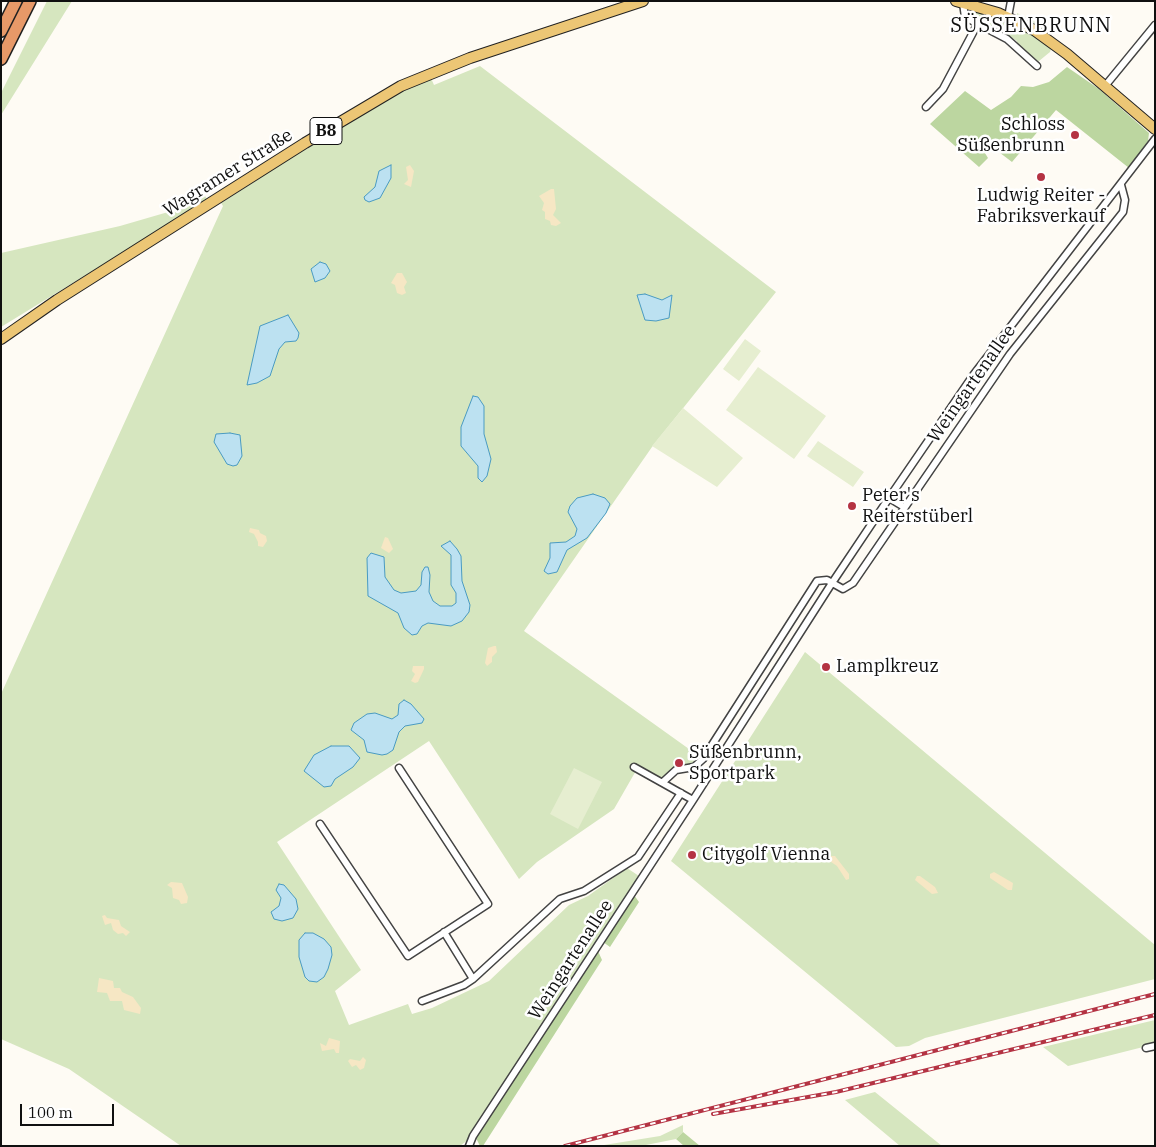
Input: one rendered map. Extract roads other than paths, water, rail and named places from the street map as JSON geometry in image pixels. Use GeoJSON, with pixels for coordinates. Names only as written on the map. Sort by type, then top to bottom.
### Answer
{"type":"FeatureCollection","features":[{"type":"Feature","properties":{"kind":"highway"},"geometry":{"type":"LineString","coordinates":[[1,31],[16,1]]}},
{"type":"Feature","properties":{"kind":"highway"},"geometry":{"type":"LineString","coordinates":[[1,59],[30,1]]}},
{"type":"Feature","properties":{"kind":"main road","name":"Wagramer Straße"},"geometry":{"type":"LineString","coordinates":[[1,339],[36,314],[297,148],[401,86],[470,58],[643,1]]}},
{"type":"Feature","properties":{"kind":"main road"},"geometry":{"type":"LineString","coordinates":[[960,2],[1008,17],[1049,40],[1155,129]]}},
{"type":"Feature","properties":{"kind":"main road","name":"Wagramer Straße"},"geometry":{"type":"LineString","coordinates":[[1,332],[36,314]]}},
{"type":"Feature","properties":{"kind":"street"},"geometry":{"type":"LineString","coordinates":[[1008,17],[1011,1]]}},
{"type":"Feature","properties":{"kind":"street"},"geometry":{"type":"LineString","coordinates":[[960,2],[965,17],[1007,39],[1037,66]]}},
{"type":"Feature","properties":{"kind":"street"},"geometry":{"type":"LineString","coordinates":[[926,107],[943,88],[977,24]]}},
{"type":"Feature","properties":{"kind":"street"},"geometry":{"type":"LineString","coordinates":[[1105,86],[1155,25]]}},
{"type":"Feature","properties":{"kind":"street","name":"Weingartenallee"},"geometry":{"type":"LineString","coordinates":[[469,1146],[473,1136],[889,498],[974,374],[1122,185],[1155,139]]}},
{"type":"Feature","properties":{"kind":"street","name":"Weingartenallee"},"geometry":{"type":"LineString","coordinates":[[663,782],[676,770],[694,767],[703,760],[818,581],[825,579],[843,589],[853,584],[1010,354],[1123,212],[1125,200],[1122,185]]}},
{"type":"Feature","properties":{"kind":"street"},"geometry":{"type":"LineString","coordinates":[[889,498],[904,507]]}},
{"type":"Feature","properties":{"kind":"street"},"geometry":{"type":"LineString","coordinates":[[788,628],[799,635]]}},
{"type":"Feature","properties":{"kind":"street"},"geometry":{"type":"LineString","coordinates":[[634,767],[693,800]]}},
{"type":"Feature","properties":{"kind":"street"},"geometry":{"type":"LineString","coordinates":[[320,824],[408,956],[488,904],[399,768]]}},
{"type":"Feature","properties":{"kind":"street","name":"Weingartenallee"},"geometry":{"type":"LineString","coordinates":[[422,1001],[464,985],[473,979],[560,899],[584,891],[638,857],[681,793]]}},
{"type":"Feature","properties":{"kind":"street"},"geometry":{"type":"LineString","coordinates":[[444,932],[473,979]]}},
{"type":"Feature","properties":{"kind":"street"},"geometry":{"type":"LineString","coordinates":[[1146,1048],[1155,1046]]}},
{"type":"Feature","properties":{"kind":"water"},"geometry":{"type":"Polygon","coordinates":[[[391,165],[391,178],[380,198],[369,202],[365,200],[364,197],[375,187],[379,171],[391,165]]]}},
{"type":"Feature","properties":{"kind":"water"},"geometry":{"type":"Polygon","coordinates":[[[320,262],[326,264],[330,271],[325,278],[315,282],[311,269],[320,262]]]}},
{"type":"Feature","properties":{"kind":"water"},"geometry":{"type":"Polygon","coordinates":[[[645,294],[662,300],[672,295],[669,318],[656,321],[645,320],[637,295],[645,294]]]}},
{"type":"Feature","properties":{"kind":"water"},"geometry":{"type":"Polygon","coordinates":[[[288,315],[299,333],[298,338],[296,341],[285,342],[279,349],[270,376],[257,383],[247,385],[260,326],[288,315]]]}},
{"type":"Feature","properties":{"kind":"water"},"geometry":{"type":"Polygon","coordinates":[[[473,396],[478,397],[484,406],[484,434],[491,459],[487,476],[482,482],[478,478],[478,466],[461,446],[461,427],[473,396]]]}},
{"type":"Feature","properties":{"kind":"water"},"geometry":{"type":"Polygon","coordinates":[[[230,433],[240,435],[242,456],[237,465],[233,466],[227,464],[214,442],[216,434],[230,433]]]}},
{"type":"Feature","properties":{"kind":"water"},"geometry":{"type":"Polygon","coordinates":[[[593,494],[605,498],[610,504],[606,513],[587,538],[567,550],[557,572],[548,574],[544,571],[550,558],[550,543],[566,542],[575,536],[577,529],[568,512],[570,506],[577,498],[593,494]]]}},
{"type":"Feature","properties":{"kind":"water"},"geometry":{"type":"Polygon","coordinates":[[[450,541],[461,556],[462,581],[470,605],[469,612],[462,621],[451,626],[428,623],[422,626],[417,634],[412,635],[404,628],[398,613],[368,596],[367,558],[371,553],[384,557],[385,577],[394,590],[401,593],[416,591],[421,585],[422,572],[425,567],[428,567],[430,575],[429,592],[433,601],[440,606],[452,606],[456,603],[456,593],[451,585],[451,555],[441,546],[450,541]]]}},
{"type":"Feature","properties":{"kind":"water"},"geometry":{"type":"Polygon","coordinates":[[[404,700],[411,704],[424,719],[422,723],[405,726],[399,732],[393,750],[387,754],[367,752],[364,740],[351,730],[354,723],[367,714],[375,713],[392,719],[398,715],[399,704],[404,700]]]}},
{"type":"Feature","properties":{"kind":"water"},"geometry":{"type":"Polygon","coordinates":[[[331,746],[349,746],[360,758],[353,767],[335,779],[331,786],[324,787],[304,771],[314,755],[331,746]]]}},
{"type":"Feature","properties":{"kind":"water"},"geometry":{"type":"Polygon","coordinates":[[[279,884],[284,885],[296,899],[298,909],[293,918],[282,921],[274,919],[271,912],[279,906],[281,898],[276,890],[279,884]]]}},
{"type":"Feature","properties":{"kind":"water"},"geometry":{"type":"Polygon","coordinates":[[[305,933],[313,933],[324,939],[331,947],[332,955],[328,969],[324,977],[317,982],[309,981],[305,977],[299,957],[299,940],[305,933]]]}},
{"type":"Feature","properties":{"kind":"railway"},"geometry":{"type":"LineString","coordinates":[[565,1146],[1155,994]]}},
{"type":"Feature","properties":{"kind":"railway"},"geometry":{"type":"LineString","coordinates":[[713,1114],[836,1092],[1155,1015]]}},
{"type":"Feature","properties":{"kind":"place","name":"Schloss Süßenbrunn"},"geometry":{"type":"Point","coordinates":[1075,135]}},
{"type":"Feature","properties":{"kind":"place","name":"Ludwig Reiter - Fabriksverkauf"},"geometry":{"type":"Point","coordinates":[1041,177]}},
{"type":"Feature","properties":{"kind":"place","name":"Peter's Reiterstüberl"},"geometry":{"type":"Point","coordinates":[852,506]}},
{"type":"Feature","properties":{"kind":"place","name":"Lamplkreuz"},"geometry":{"type":"Point","coordinates":[826,667]}},
{"type":"Feature","properties":{"kind":"place","name":"Süßenbrunn, Sportpark"},"geometry":{"type":"Point","coordinates":[679,763]}},
{"type":"Feature","properties":{"kind":"place","name":"Citygolf Vienna"},"geometry":{"type":"Point","coordinates":[692,855]}},
{"type":"Feature","properties":{"kind":"district","name":"SÜSSENBRUNN"},"geometry":{"type":"Point","coordinates":[1031,26]}}]}
